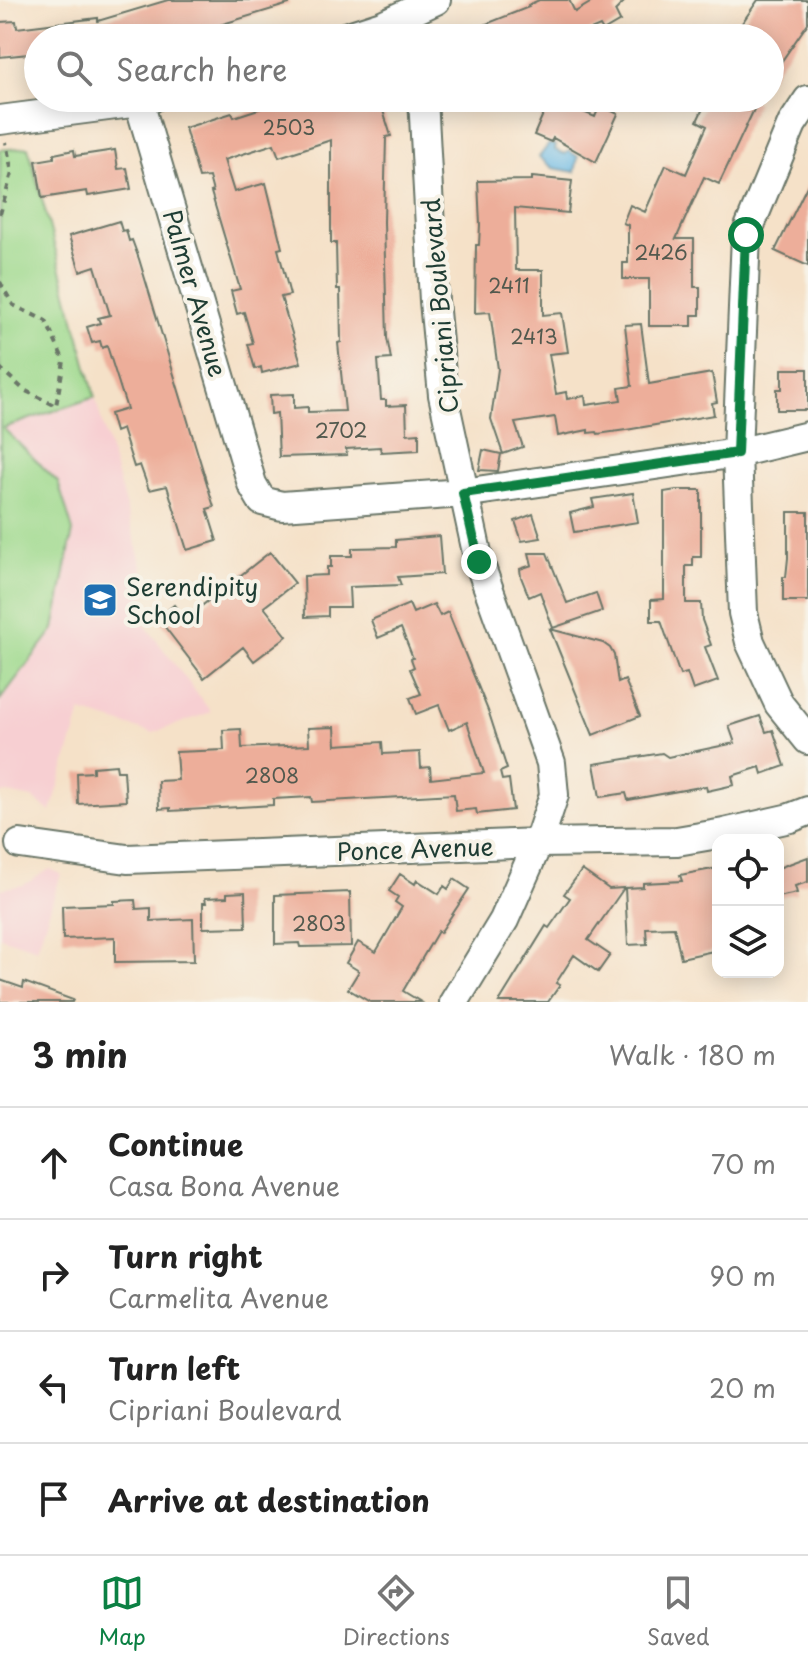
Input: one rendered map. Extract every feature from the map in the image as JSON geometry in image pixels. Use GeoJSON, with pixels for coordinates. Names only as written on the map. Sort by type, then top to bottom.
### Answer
{"type":"FeatureCollection","features":[{"type":"Feature","properties":{"kind":"street"},"geometry":{"type":"LineString","coordinates":[[385,24],[436,0]]}},
{"type":"Feature","properties":{"kind":"street"},"geometry":{"type":"LineString","coordinates":[[808,100],[792,124],[746,235],[737,453],[743,613],[750,642],[779,704],[808,740]]}},
{"type":"Feature","properties":{"kind":"street"},"geometry":{"type":"LineString","coordinates":[[3,131],[91,112]]}},
{"type":"Feature","properties":{"kind":"street","name":"Palmer Avenue"},"geometry":{"type":"LineString","coordinates":[[149,112],[252,484],[262,501],[282,506],[463,493]]}},
{"type":"Feature","properties":{"kind":"street","name":"Cipriani Boulevard"},"geometry":{"type":"LineString","coordinates":[[424,112],[434,301],[443,395],[479,562],[551,763],[554,795],[538,843],[504,920],[454,1002]]}},
{"type":"Feature","properties":{"kind":"street"},"geometry":{"type":"LineString","coordinates":[[463,493],[737,453],[808,436]]}},
{"type":"Feature","properties":{"kind":"street","name":"Ponce Avenue"},"geometry":{"type":"LineString","coordinates":[[20,844],[127,859],[538,843],[677,841],[790,818],[808,811]]}},
{"type":"Feature","properties":{"kind":"path"},"geometry":{"type":"LineString","coordinates":[[0,214],[12,173],[3,131]]}},
{"type":"Feature","properties":{"kind":"path"},"geometry":{"type":"LineString","coordinates":[[0,282],[13,305],[46,321],[64,361],[56,406],[24,390],[0,368]]}},
{"type":"Feature","properties":{"kind":"shaded area","name":"Serendipity School"},"geometry":{"type":"Polygon","coordinates":[[[95,397],[149,591],[132,608],[211,712],[153,733],[81,712],[51,812],[32,798],[0,794],[0,700],[54,629],[58,482],[3,428],[95,397]]]}},
{"type":"Feature","properties":{"kind":"shaded area"},"geometry":{"type":"Polygon","coordinates":[[[50,869],[61,874],[37,949],[0,937],[0,889],[24,885],[50,869]]]}},
{"type":"Feature","properties":{"kind":"green space"},"geometry":{"type":"Polygon","coordinates":[[[28,147],[95,397],[3,428],[58,482],[73,531],[54,629],[0,700],[0,150],[28,147]]]}},
{"type":"Feature","properties":{"kind":"water"},"geometry":{"type":"Polygon","coordinates":[[[549,144],[556,145],[555,150],[565,154],[569,151],[578,157],[575,172],[553,168],[539,157],[549,144]]]}},
{"type":"Feature","properties":{"kind":"building"},"geometry":{"type":"Polygon","coordinates":[[[168,0],[288,0],[289,4],[223,24],[49,24],[98,18],[98,21],[168,0]]]}},
{"type":"Feature","properties":{"kind":"building"},"geometry":{"type":"Polygon","coordinates":[[[539,0],[569,0],[575,12],[595,0],[626,0],[615,11],[620,21],[615,24],[486,24],[539,0]]]}},
{"type":"Feature","properties":{"kind":"building"},"geometry":{"type":"Polygon","coordinates":[[[758,0],[808,0],[808,23],[784,58],[784,24],[741,24],[758,0]]]}},
{"type":"Feature","properties":{"kind":"building"},"geometry":{"type":"Polygon","coordinates":[[[16,21],[17,28],[24,27],[24,54],[0,57],[0,22],[16,21]]]}},
{"type":"Feature","properties":{"kind":"building"},"geometry":{"type":"Polygon","coordinates":[[[249,112],[383,112],[391,136],[386,137],[384,222],[387,338],[391,359],[378,360],[381,400],[386,400],[386,406],[406,405],[407,434],[419,433],[419,450],[381,452],[380,447],[346,449],[347,455],[279,457],[277,413],[271,414],[270,395],[294,394],[294,408],[308,407],[308,412],[345,411],[338,343],[341,342],[340,289],[337,289],[336,243],[331,243],[331,140],[279,157],[274,144],[224,160],[234,192],[266,183],[282,248],[278,249],[290,295],[281,297],[301,363],[262,373],[261,367],[255,369],[248,344],[253,343],[244,312],[237,314],[231,291],[240,289],[209,177],[199,178],[185,128],[232,113],[234,117],[249,112]]]}},
{"type":"Feature","properties":{"kind":"building"},"geometry":{"type":"Polygon","coordinates":[[[544,112],[583,112],[595,117],[597,112],[618,114],[596,162],[553,138],[551,142],[534,135],[544,112]]]}},
{"type":"Feature","properties":{"kind":"building"},"geometry":{"type":"Polygon","coordinates":[[[701,112],[753,112],[719,184],[704,177],[676,239],[694,239],[694,287],[700,287],[700,315],[692,315],[692,326],[649,326],[649,279],[623,279],[623,263],[628,263],[628,225],[623,223],[630,205],[645,212],[666,165],[686,174],[707,126],[697,121],[701,112]]]}},
{"type":"Feature","properties":{"kind":"building"},"geometry":{"type":"Polygon","coordinates":[[[74,150],[75,156],[115,150],[118,169],[127,168],[131,189],[88,196],[87,191],[42,198],[36,161],[74,150]]]}},
{"type":"Feature","properties":{"kind":"building"},"geometry":{"type":"Polygon","coordinates":[[[532,177],[572,181],[568,213],[515,208],[516,270],[543,270],[543,315],[562,313],[568,352],[549,354],[556,394],[566,392],[567,399],[585,396],[586,405],[621,400],[619,388],[632,386],[625,325],[641,324],[649,384],[712,373],[717,402],[712,403],[714,415],[598,434],[588,433],[588,430],[558,436],[555,417],[515,423],[523,447],[503,454],[491,419],[498,369],[490,312],[475,313],[476,245],[479,245],[480,225],[478,181],[532,180],[532,177]]]}},
{"type":"Feature","properties":{"kind":"building"},"geometry":{"type":"Polygon","coordinates":[[[808,184],[808,266],[775,251],[808,184]]]}},
{"type":"Feature","properties":{"kind":"building"},"geometry":{"type":"Polygon","coordinates":[[[119,221],[122,231],[126,230],[129,241],[132,240],[139,259],[214,507],[207,509],[217,541],[187,550],[167,486],[149,490],[140,465],[134,467],[122,429],[115,432],[110,414],[127,409],[107,346],[102,348],[100,341],[92,343],[87,327],[100,323],[98,318],[110,315],[95,266],[80,271],[69,236],[119,221]]]}},
{"type":"Feature","properties":{"kind":"building"},"geometry":{"type":"Polygon","coordinates":[[[782,369],[808,369],[808,410],[777,410],[777,389],[782,389],[782,369]]]}},
{"type":"Feature","properties":{"kind":"building"},"geometry":{"type":"Polygon","coordinates":[[[483,450],[501,454],[498,471],[479,470],[483,450]]]}},
{"type":"Feature","properties":{"kind":"building"},"geometry":{"type":"Polygon","coordinates":[[[701,490],[701,557],[693,557],[693,566],[686,566],[686,603],[701,603],[702,620],[711,645],[705,647],[718,681],[693,690],[687,673],[680,675],[661,621],[651,621],[651,600],[664,599],[664,492],[701,490]]]}},
{"type":"Feature","properties":{"kind":"building"},"geometry":{"type":"Polygon","coordinates":[[[633,493],[638,522],[574,532],[570,513],[594,507],[592,499],[633,493]]]}},
{"type":"Feature","properties":{"kind":"building"},"geometry":{"type":"Polygon","coordinates":[[[788,512],[808,512],[808,601],[783,601],[783,577],[786,577],[788,558],[788,512]]]}},
{"type":"Feature","properties":{"kind":"building"},"geometry":{"type":"Polygon","coordinates":[[[533,514],[541,538],[522,541],[515,521],[533,514]]]}},
{"type":"Feature","properties":{"kind":"building"},"geometry":{"type":"Polygon","coordinates":[[[439,536],[442,574],[398,577],[401,585],[349,587],[350,607],[328,607],[328,616],[305,617],[304,576],[327,575],[331,556],[352,556],[352,548],[396,547],[396,540],[439,536]]]}},
{"type":"Feature","properties":{"kind":"building"},"geometry":{"type":"Polygon","coordinates":[[[270,552],[295,583],[264,607],[287,636],[254,661],[243,647],[204,678],[158,618],[174,605],[185,619],[270,552]]]}},
{"type":"Feature","properties":{"kind":"building"},"geometry":{"type":"Polygon","coordinates":[[[529,553],[547,553],[567,603],[596,593],[602,611],[553,628],[540,592],[529,597],[521,577],[520,569],[532,565],[529,553]]]}},
{"type":"Feature","properties":{"kind":"building"},"geometry":{"type":"Polygon","coordinates":[[[409,604],[413,613],[434,604],[440,616],[448,612],[489,713],[507,769],[500,772],[502,780],[509,779],[513,810],[477,814],[476,809],[456,811],[454,794],[312,802],[311,797],[273,799],[273,805],[159,809],[158,781],[178,780],[176,752],[224,750],[223,730],[241,729],[242,748],[309,745],[308,728],[335,727],[336,745],[382,742],[383,754],[420,752],[421,768],[430,767],[431,779],[484,773],[467,722],[449,730],[439,705],[416,714],[410,698],[421,694],[410,669],[414,667],[413,658],[401,628],[378,638],[371,620],[409,604]]]}},
{"type":"Feature","properties":{"kind":"building"},"geometry":{"type":"Polygon","coordinates":[[[550,629],[603,643],[610,648],[618,683],[625,680],[640,716],[593,735],[550,629]]]}},
{"type":"Feature","properties":{"kind":"building"},"geometry":{"type":"Polygon","coordinates":[[[760,716],[766,732],[773,730],[785,766],[762,774],[760,767],[732,776],[734,785],[707,791],[706,786],[628,800],[626,793],[600,797],[594,764],[662,753],[668,757],[735,743],[729,726],[760,716]]]}},
{"type":"Feature","properties":{"kind":"building"},"geometry":{"type":"Polygon","coordinates":[[[116,765],[117,771],[124,771],[126,801],[78,804],[77,773],[93,772],[93,767],[116,765]]]}},
{"type":"Feature","properties":{"kind":"building"},"geometry":{"type":"Polygon","coordinates":[[[808,857],[808,882],[795,886],[797,893],[784,896],[784,866],[808,857]]]}},
{"type":"Feature","properties":{"kind":"building"},"geometry":{"type":"Polygon","coordinates":[[[712,869],[712,951],[681,958],[674,927],[646,928],[647,944],[628,945],[625,888],[643,887],[643,883],[682,881],[680,875],[712,869]]]}},
{"type":"Feature","properties":{"kind":"building"},"geometry":{"type":"Polygon","coordinates":[[[582,870],[609,889],[624,888],[588,940],[610,955],[598,972],[574,955],[548,1002],[499,1002],[546,926],[549,928],[570,898],[564,894],[582,870]]]}},
{"type":"Feature","properties":{"kind":"building"},"geometry":{"type":"Polygon","coordinates":[[[400,874],[415,884],[417,880],[439,894],[444,886],[448,889],[454,879],[469,889],[440,933],[438,931],[403,991],[421,1002],[370,1002],[348,989],[359,971],[346,963],[358,942],[376,952],[402,907],[395,902],[398,897],[389,891],[400,874]]]}},
{"type":"Feature","properties":{"kind":"building"},"geometry":{"type":"Polygon","coordinates":[[[245,892],[246,927],[203,928],[205,898],[245,892]]]}},
{"type":"Feature","properties":{"kind":"building"},"geometry":{"type":"Polygon","coordinates":[[[350,892],[351,946],[275,944],[275,895],[350,892]]]}},
{"type":"Feature","properties":{"kind":"building"},"geometry":{"type":"Polygon","coordinates":[[[135,900],[136,909],[151,908],[151,921],[193,919],[194,961],[115,962],[115,937],[63,939],[62,906],[135,900]]]}},
{"type":"Feature","properties":{"kind":"building"},"geometry":{"type":"Polygon","coordinates":[[[0,980],[23,988],[24,982],[73,1000],[0,1002],[0,980]]]}},
{"type":"Feature","properties":{"kind":"place","name":"Serendipity School"},"geometry":{"type":"Point","coordinates":[100,600]}},
{"type":"Feature","properties":{"kind":"route"},"geometry":{"type":"LineString","coordinates":[[479,562],[463,493],[737,453],[746,235]]}}]}
